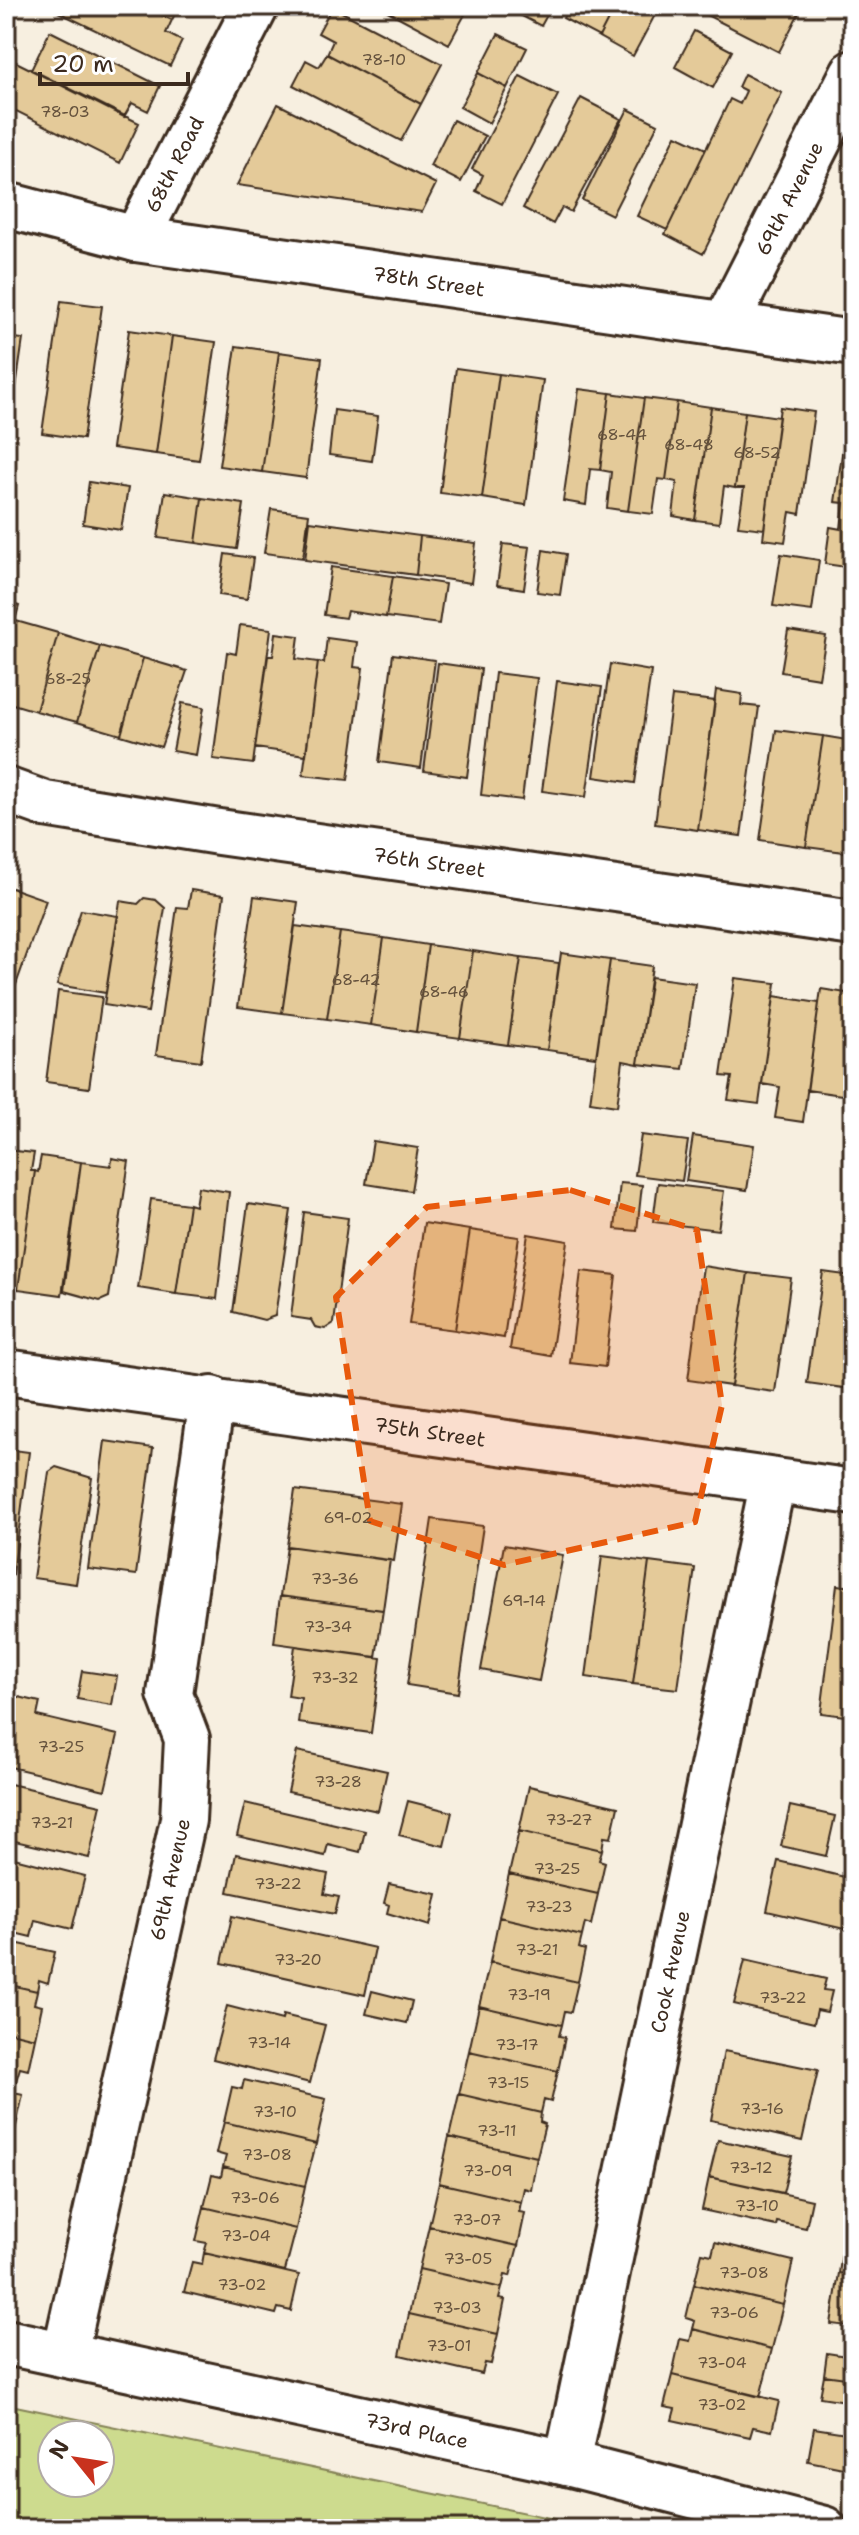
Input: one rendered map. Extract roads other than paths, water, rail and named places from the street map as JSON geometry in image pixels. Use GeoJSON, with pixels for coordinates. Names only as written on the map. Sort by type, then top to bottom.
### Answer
{"type":"FeatureCollection","features":[{"type":"Feature","properties":{"kind":"street","name":"68th Road"},"geometry":{"type":"LineString","coordinates":[[136,239],[256,6]]}},
{"type":"Feature","properties":{"kind":"street","name":"69th Avenue"},"geometry":{"type":"LineString","coordinates":[[725,325],[853,73]]}},
{"type":"Feature","properties":{"kind":"street","name":"78th Street"},"geometry":{"type":"LineString","coordinates":[[6,205],[136,239],[853,343]]}},
{"type":"Feature","properties":{"kind":"street","name":"76th Street"},"geometry":{"type":"LineString","coordinates":[[6,790],[45,804],[219,832],[853,923]]}},
{"type":"Feature","properties":{"kind":"street","name":"75th Street"},"geometry":{"type":"LineString","coordinates":[[6,1372],[853,1492]]}},
{"type":"Feature","properties":{"kind":"street","name":"69th Avenue"},"geometry":{"type":"LineString","coordinates":[[65,2354],[183,1820],[187,1739],[170,1694],[212,1399]]}},
{"type":"Feature","properties":{"kind":"street","name":"Cook Avenue"},"geometry":{"type":"LineString","coordinates":[[567,2463],[773,1481]]}},
{"type":"Feature","properties":{"kind":"street","name":"73rd Place"},"geometry":{"type":"LineString","coordinates":[[6,2342],[567,2463],[824,2529]]}}]}
